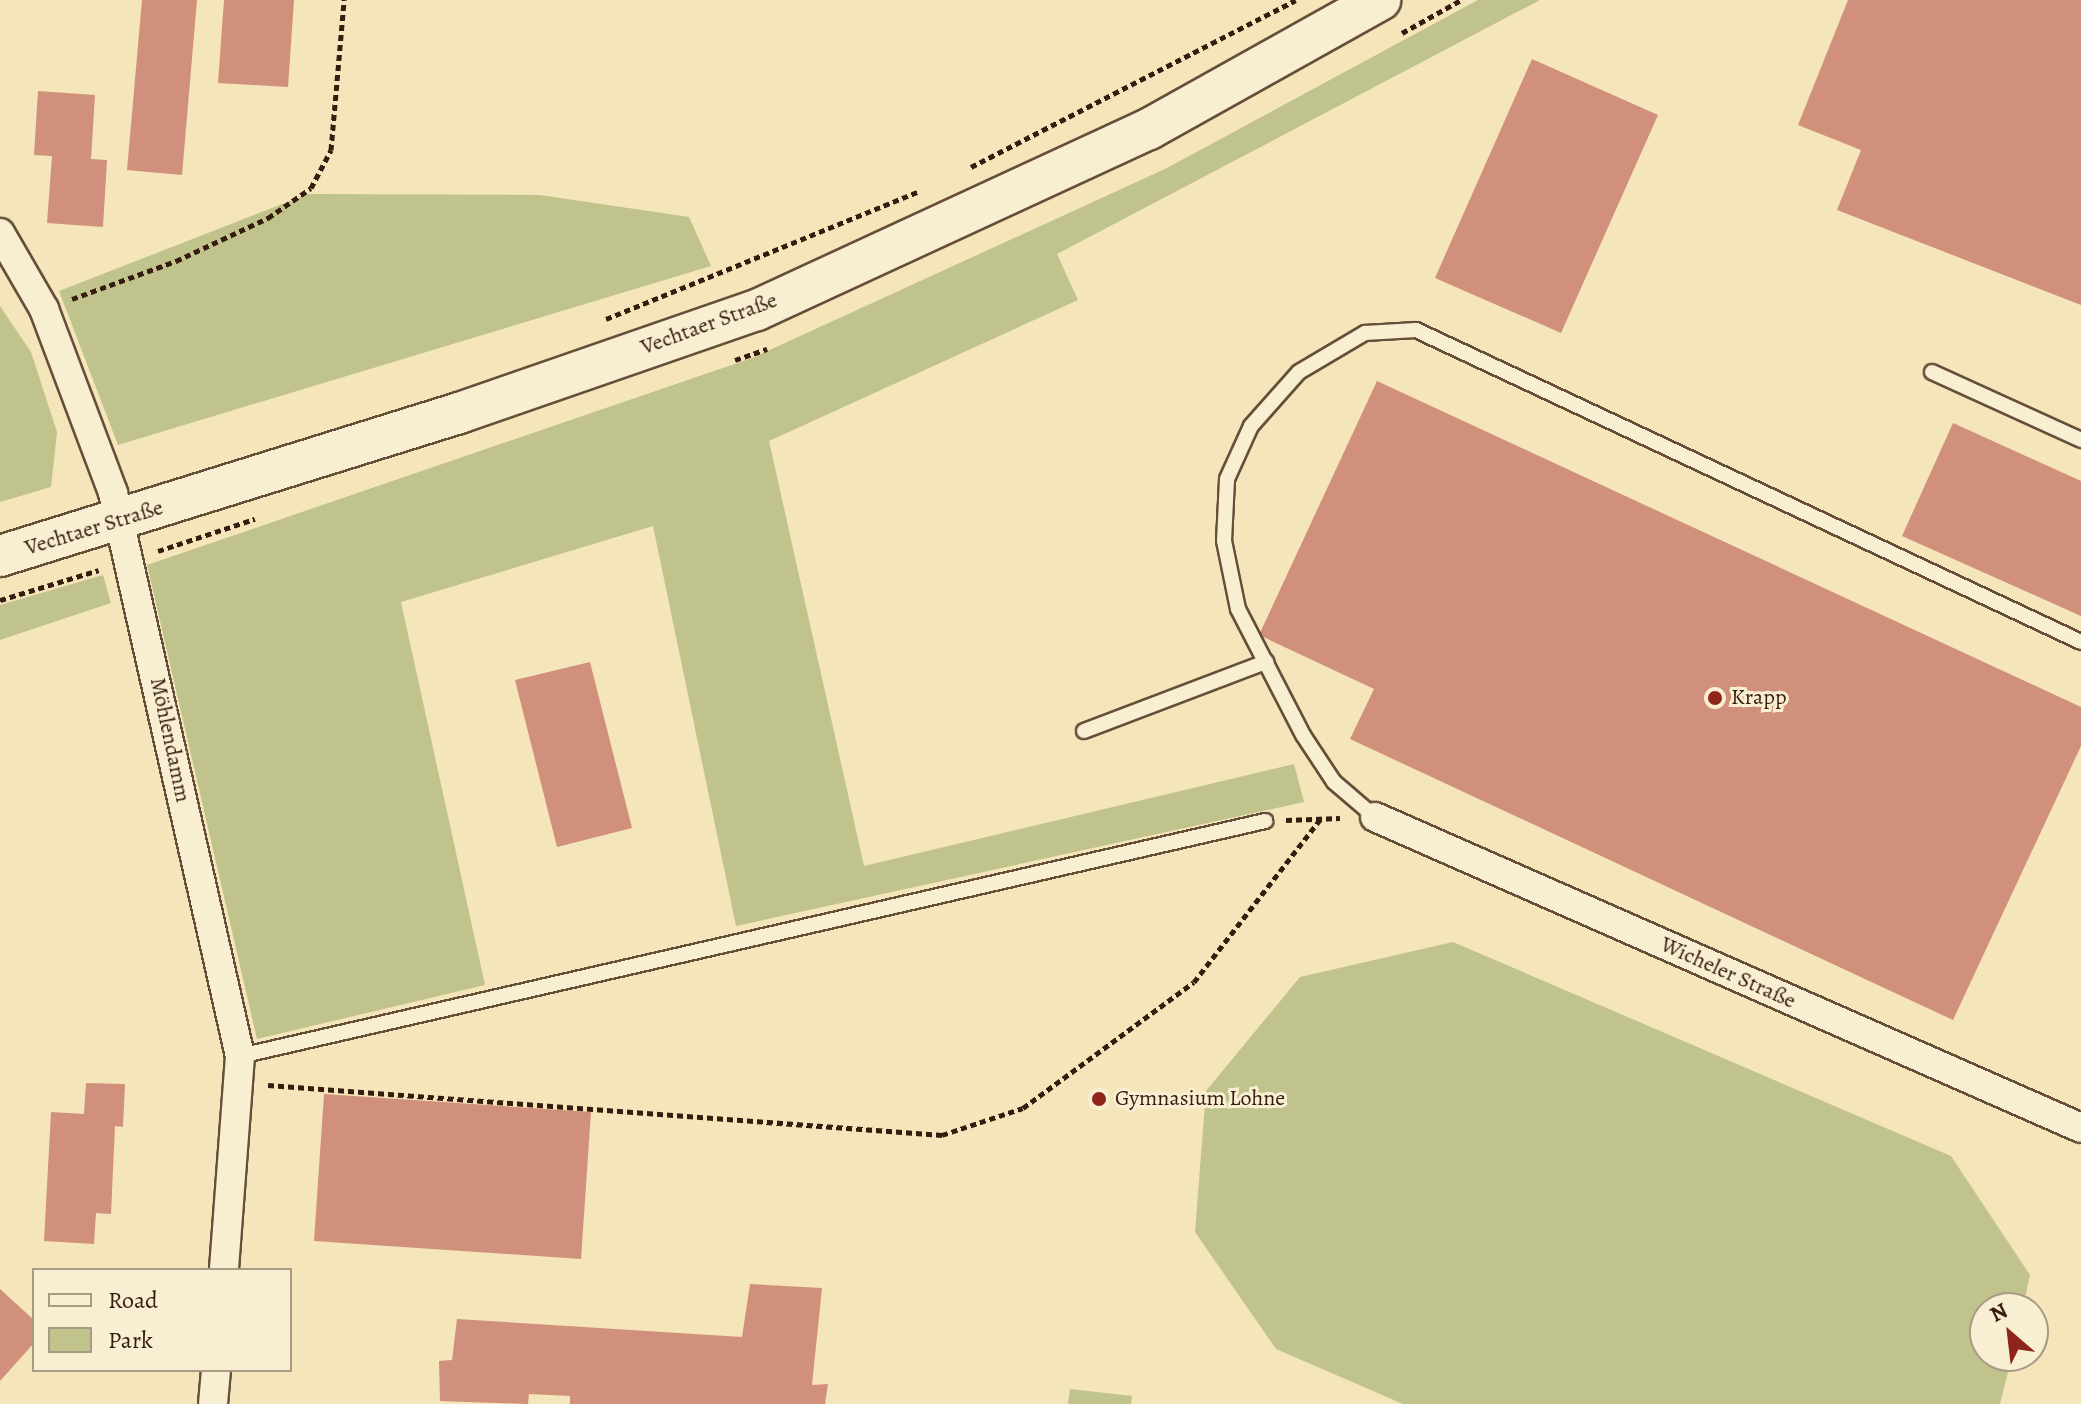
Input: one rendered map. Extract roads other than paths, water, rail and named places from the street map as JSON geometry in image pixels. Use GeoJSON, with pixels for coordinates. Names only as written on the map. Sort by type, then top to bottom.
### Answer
{"type":"FeatureCollection","features":[{"type":"Feature","properties":{"kind":"main road","name":"Vechtaer Straße"},"geometry":{"type":"LineString","coordinates":[[0,556],[459,413],[757,310],[1149,129],[1380,0]]}},
{"type":"Feature","properties":{"kind":"street","name":"Möhlendamm"},"geometry":{"type":"LineString","coordinates":[[0,233],[44,309],[120,521],[130,560],[240,1070],[224,1268]]}},
{"type":"Feature","properties":{"kind":"street","name":"Wicheler Straße"},"geometry":{"type":"LineString","coordinates":[[1375,817],[2081,1128]]}},
{"type":"Feature","properties":{"kind":"street"},"geometry":{"type":"LineString","coordinates":[[213,1404],[216,1372]]}},
{"type":"Feature","properties":{"kind":"lane"},"geometry":{"type":"LineString","coordinates":[[1375,817],[1334,782],[1266,662],[1238,609],[1224,541],[1227,479],[1251,426],[1299,372],[1365,333],[1416,330],[2081,642]]}},
{"type":"Feature","properties":{"kind":"lane"},"geometry":{"type":"LineString","coordinates":[[1932,372],[2081,440]]}},
{"type":"Feature","properties":{"kind":"lane"},"geometry":{"type":"LineString","coordinates":[[1084,731],[1266,662]]}},
{"type":"Feature","properties":{"kind":"lane"},"geometry":{"type":"LineString","coordinates":[[240,1070],[1265,821]]}},
{"type":"Feature","properties":{"kind":"place","name":"Krapp"},"geometry":{"type":"Point","coordinates":[1715,698]}},
{"type":"Feature","properties":{"kind":"place","name":"Gymnasium Lohne"},"geometry":{"type":"Point","coordinates":[1099,1099]}}]}
